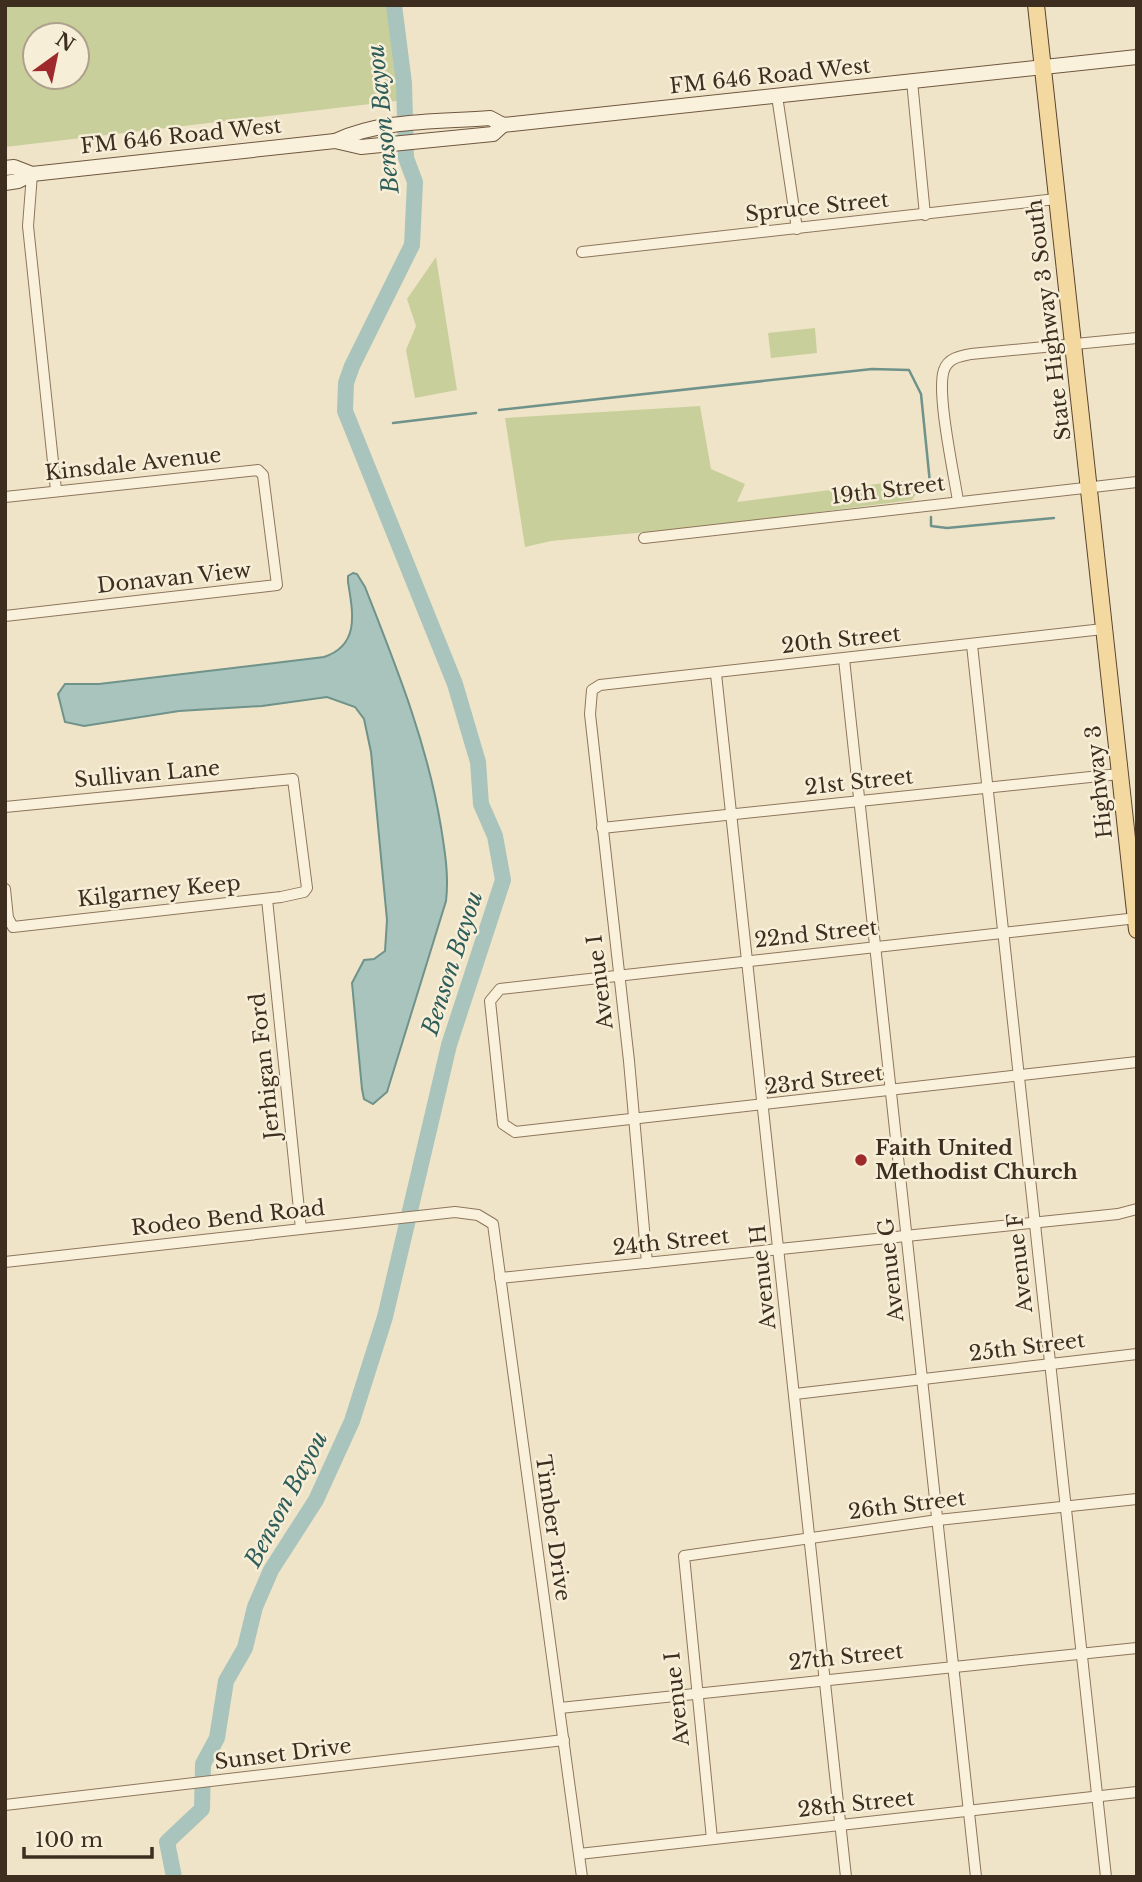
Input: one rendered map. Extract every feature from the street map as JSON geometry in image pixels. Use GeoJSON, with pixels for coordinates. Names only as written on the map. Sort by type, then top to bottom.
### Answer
{"type":"FeatureCollection","features":[{"type":"Feature","properties":{"kind":"main road","name":"State Highway 3 South"},"geometry":{"type":"LineString","coordinates":[[1036,5],[1090,486],[1102,629]]}},
{"type":"Feature","properties":{"kind":"main road","name":"FM 646 Road West"},"geometry":{"type":"LineString","coordinates":[[335,141],[359,130],[383,126],[490,118],[503,125],[1137,57]]}},
{"type":"Feature","properties":{"kind":"main road","name":"FM 646 Road West"},"geometry":{"type":"LineString","coordinates":[[5,183],[18,181],[32,174],[335,141],[361,146],[388,145],[493,134],[503,125]]}},
{"type":"Feature","properties":{"kind":"main road","name":"FM 646 Road West"},"geometry":{"type":"LineString","coordinates":[[5,168],[14,167],[32,174]]}},
{"type":"Feature","properties":{"kind":"main road","name":"Highway 3"},"geometry":{"type":"LineString","coordinates":[[1102,629],[1136,922]]}},
{"type":"Feature","properties":{"kind":"street"},"geometry":{"type":"LineString","coordinates":[[912,82],[925,215]]}},
{"type":"Feature","properties":{"kind":"street"},"geometry":{"type":"LineString","coordinates":[[777,96],[797,229]]}},
{"type":"Feature","properties":{"kind":"street"},"geometry":{"type":"LineString","coordinates":[[32,174],[28,226],[56,490]]}},
{"type":"Feature","properties":{"kind":"street","name":"Spruce Street"},"geometry":{"type":"LineString","coordinates":[[582,252],[1056,199]]}},
{"type":"Feature","properties":{"kind":"street"},"geometry":{"type":"LineString","coordinates":[[958,501],[943,391],[944,368],[952,359],[1072,343],[1137,338]]}},
{"type":"Feature","properties":{"kind":"street","name":"Kinsdale Avenue"},"geometry":{"type":"LineString","coordinates":[[5,497],[258,470],[263,475]]}},
{"type":"Feature","properties":{"kind":"street","name":"Donavan View"},"geometry":{"type":"LineString","coordinates":[[5,616],[277,585],[263,475]]}},
{"type":"Feature","properties":{"kind":"street","name":"19th Street"},"geometry":{"type":"LineString","coordinates":[[644,538],[1137,482]]}},
{"type":"Feature","properties":{"kind":"street","name":"20th Street"},"geometry":{"type":"LineString","coordinates":[[591,697],[592,690],[600,685],[1102,629]]}},
{"type":"Feature","properties":{"kind":"street","name":"Avenue F"},"geometry":{"type":"LineString","coordinates":[[972,645],[1105,1877]]}},
{"type":"Feature","properties":{"kind":"street","name":"Avenue G"},"geometry":{"type":"LineString","coordinates":[[844,659],[976,1877]]}},
{"type":"Feature","properties":{"kind":"street","name":"Avenue H"},"geometry":{"type":"LineString","coordinates":[[716,674],[846,1877]]}},
{"type":"Feature","properties":{"kind":"street","name":"Avenue I"},"geometry":{"type":"LineString","coordinates":[[591,697],[590,714],[647,1264]]}},
{"type":"Feature","properties":{"kind":"street","name":"21st Street"},"geometry":{"type":"LineString","coordinates":[[602,828],[1119,774]]}},
{"type":"Feature","properties":{"kind":"street","name":"Sullivan Lane"},"geometry":{"type":"LineString","coordinates":[[5,807],[293,779],[307,888]]}},
{"type":"Feature","properties":{"kind":"street","name":"Kilgarney Keep"},"geometry":{"type":"LineString","coordinates":[[5,889],[8,918],[13,927],[267,899],[296,894],[307,888]]}},
{"type":"Feature","properties":{"kind":"street","name":"Jerhigan Ford"},"geometry":{"type":"LineString","coordinates":[[267,899],[301,1229]]}},
{"type":"Feature","properties":{"kind":"street","name":"22nd Street"},"geometry":{"type":"LineString","coordinates":[[515,1132],[503,1124],[501,1110],[490,1001],[500,989],[1003,933],[1136,922]]}},
{"type":"Feature","properties":{"kind":"street","name":"23rd Street"},"geometry":{"type":"LineString","coordinates":[[515,1132],[634,1121],[1137,1062]]}},
{"type":"Feature","properties":{"kind":"street","name":"24th Street"},"geometry":{"type":"LineString","coordinates":[[500,1278],[1035,1223],[1137,1209]]}},
{"type":"Feature","properties":{"kind":"street","name":"Rodeo Bend Road"},"geometry":{"type":"LineString","coordinates":[[5,1262],[455,1212]]}},
{"type":"Feature","properties":{"kind":"street","name":"Timber Drive"},"geometry":{"type":"LineString","coordinates":[[455,1212],[478,1215],[493,1224],[582,1877]]}},
{"type":"Feature","properties":{"kind":"street","name":"25th Street"},"geometry":{"type":"LineString","coordinates":[[795,1394],[1137,1354]]}},
{"type":"Feature","properties":{"kind":"street","name":"26th Street"},"geometry":{"type":"LineString","coordinates":[[684,1556],[938,1520],[1137,1499]]}},
{"type":"Feature","properties":{"kind":"street","name":"Avenue I"},"geometry":{"type":"LineString","coordinates":[[684,1556],[712,1839]]}},
{"type":"Feature","properties":{"kind":"street","name":"27th Street"},"geometry":{"type":"LineString","coordinates":[[560,1708],[824,1678],[1137,1648]]}},
{"type":"Feature","properties":{"kind":"street","name":"Sunset Drive"},"geometry":{"type":"LineString","coordinates":[[5,1805],[564,1740]]}},
{"type":"Feature","properties":{"kind":"street","name":"28th Street"},"geometry":{"type":"LineString","coordinates":[[579,1854],[1137,1792]]}},
{"type":"Feature","properties":{"kind":"green space"},"geometry":{"type":"Polygon","coordinates":[[[5,5],[392,5],[404,100],[5,147],[5,5]]]}},
{"type":"Feature","properties":{"kind":"green space"},"geometry":{"type":"Polygon","coordinates":[[[436,257],[457,390],[415,398],[406,350],[416,326],[407,299],[436,257]]]}},
{"type":"Feature","properties":{"kind":"green space"},"geometry":{"type":"Polygon","coordinates":[[[815,328],[817,353],[771,358],[768,333],[815,328]]]}},
{"type":"Feature","properties":{"kind":"green space"},"geometry":{"type":"Polygon","coordinates":[[[700,406],[711,469],[745,484],[737,502],[900,481],[921,487],[912,500],[711,526],[551,541],[525,547],[505,418],[700,406]]]}},
{"type":"Feature","properties":{"kind":"water"},"geometry":{"type":"Polygon","coordinates":[[[357,574],[365,587],[419,735],[435,796],[447,873],[446,901],[387,1092],[373,1104],[364,1099],[362,1089],[352,983],[364,960],[374,959],[385,951],[387,920],[371,752],[364,719],[355,707],[327,697],[262,706],[179,711],[84,726],[65,722],[58,694],[65,684],[99,684],[324,657],[336,652],[349,636],[352,616],[348,576],[357,574]]]}},
{"type":"Feature","properties":{"kind":"waterway","name":"Benson Bayou"},"geometry":{"type":"LineString","coordinates":[[174,1877],[167,1842],[202,1809],[203,1764],[217,1738],[226,1681],[245,1648],[255,1607],[271,1570],[316,1500],[352,1421],[385,1317],[449,1045],[503,880],[495,836],[481,804],[478,762],[455,684],[345,411],[346,383],[352,366],[412,245],[415,182],[406,158],[404,83],[394,5]]}},
{"type":"Feature","properties":{"kind":"waterway"},"geometry":{"type":"LineString","coordinates":[[499,410],[872,369],[909,370],[921,394],[931,493]]}},
{"type":"Feature","properties":{"kind":"waterway"},"geometry":{"type":"LineString","coordinates":[[393,423],[476,413]]}},
{"type":"Feature","properties":{"kind":"waterway"},"geometry":{"type":"LineString","coordinates":[[931,517],[931,526],[947,528],[1054,518]]}},
{"type":"Feature","properties":{"kind":"place","name":"Faith United Methodist Church"},"geometry":{"type":"Point","coordinates":[861,1160]}}]}
